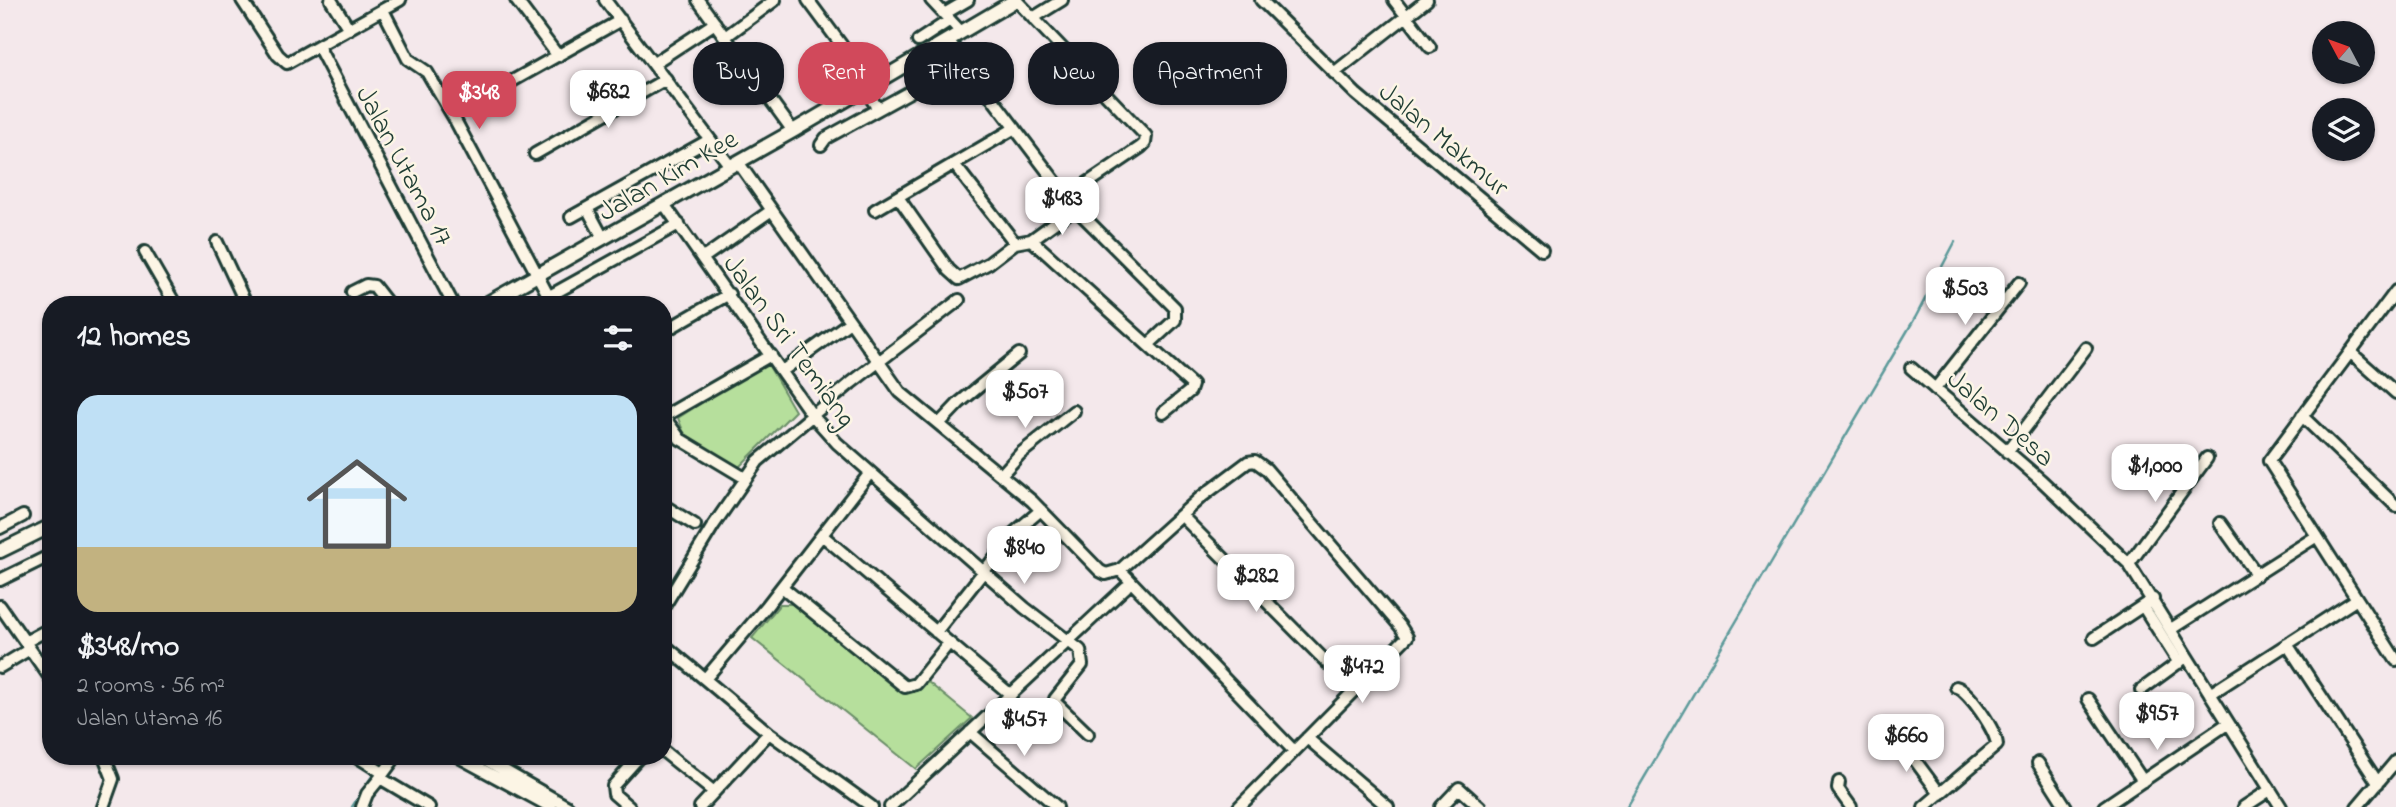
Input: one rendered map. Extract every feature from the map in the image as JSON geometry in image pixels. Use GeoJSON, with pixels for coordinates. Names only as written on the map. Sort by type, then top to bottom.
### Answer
{"type":"FeatureCollection","features":[{"type":"Feature","properties":{"kind":"street"},"geometry":{"type":"LineString","coordinates":[[242,0],[286,63],[400,0]]}},
{"type":"Feature","properties":{"kind":"street"},"geometry":{"type":"LineString","coordinates":[[331,0],[349,29]]}},
{"type":"Feature","properties":{"kind":"street"},"geometry":{"type":"LineString","coordinates":[[516,0],[558,56]]}},
{"type":"Feature","properties":{"kind":"street"},"geometry":{"type":"LineString","coordinates":[[605,0],[709,140],[734,164],[772,210],[900,393],[1041,510],[1100,571],[1116,572],[1294,751]]}},
{"type":"Feature","properties":{"kind":"street"},"geometry":{"type":"LineString","coordinates":[[698,0],[793,131]]}},
{"type":"Feature","properties":{"kind":"street"},"geometry":{"type":"LineString","coordinates":[[725,37],[775,0]]}},
{"type":"Feature","properties":{"kind":"street"},"geometry":{"type":"LineString","coordinates":[[808,0],[837,42]]}},
{"type":"Feature","properties":{"kind":"street"},"geometry":{"type":"LineString","coordinates":[[931,0],[961,32]]}},
{"type":"Feature","properties":{"kind":"street"},"geometry":{"type":"LineString","coordinates":[[918,41],[968,0]]}},
{"type":"Feature","properties":{"kind":"street"},"geometry":{"type":"LineString","coordinates":[[997,105],[1068,197],[1141,147],[1147,139],[1016,0]]}},
{"type":"Feature","properties":{"kind":"street","name":"Jalan Kim Kee"},"geometry":{"type":"LineString","coordinates":[[890,74],[1016,0]]}},
{"type":"Feature","properties":{"kind":"street"},"geometry":{"type":"LineString","coordinates":[[1032,18],[1062,0]]}},
{"type":"Feature","properties":{"kind":"street","name":"Jalan Makmur"},"geometry":{"type":"LineString","coordinates":[[1261,0],[1334,74],[1542,250]]}},
{"type":"Feature","properties":{"kind":"street"},"geometry":{"type":"LineString","coordinates":[[1394,0],[1430,47]]}},
{"type":"Feature","properties":{"kind":"street"},"geometry":{"type":"LineString","coordinates":[[1334,74],[1427,0]]}},
{"type":"Feature","properties":{"kind":"street"},"geometry":{"type":"LineString","coordinates":[[383,10],[408,59],[427,72],[447,106],[548,296]]}},
{"type":"Feature","properties":{"kind":"street"},"geometry":{"type":"LineString","coordinates":[[503,94],[508,84],[621,20]]}},
{"type":"Feature","properties":{"kind":"street"},"geometry":{"type":"LineString","coordinates":[[654,63],[715,23]]}},
{"type":"Feature","properties":{"kind":"street","name":"Jalan Utama 17"},"geometry":{"type":"LineString","coordinates":[[318,46],[449,296]]}},
{"type":"Feature","properties":{"kind":"street"},"geometry":{"type":"LineString","coordinates":[[536,154],[666,79]]}},
{"type":"Feature","properties":{"kind":"street"},"geometry":{"type":"LineString","coordinates":[[821,145],[826,138],[904,95]]}},
{"type":"Feature","properties":{"kind":"street","name":"Jalan Kim Kee"},"geometry":{"type":"LineString","coordinates":[[501,296],[837,105]]}},
{"type":"Feature","properties":{"kind":"street"},"geometry":{"type":"LineString","coordinates":[[876,105],[878,109]]}},
{"type":"Feature","properties":{"kind":"street"},"geometry":{"type":"LineString","coordinates":[[875,210],[1015,128]]}},
{"type":"Feature","properties":{"kind":"street"},"geometry":{"type":"LineString","coordinates":[[571,217],[588,210],[709,140]]}},
{"type":"Feature","properties":{"kind":"street"},"geometry":{"type":"LineString","coordinates":[[954,164],[1015,243]]}},
{"type":"Feature","properties":{"kind":"street"},"geometry":{"type":"LineString","coordinates":[[898,197],[949,270],[959,279],[989,263],[1015,243],[1031,240],[1075,208],[1175,307],[1175,320],[1149,344]]}},
{"type":"Feature","properties":{"kind":"street","name":"Jalan Sri Temiang"},"geometry":{"type":"LineString","coordinates":[[664,204],[812,415],[837,443],[1069,643]]}},
{"type":"Feature","properties":{"kind":"street"},"geometry":{"type":"LineString","coordinates":[[588,210],[603,238]]}},
{"type":"Feature","properties":{"kind":"street"},"geometry":{"type":"LineString","coordinates":[[703,258],[772,210]]}},
{"type":"Feature","properties":{"kind":"street"},"geometry":{"type":"LineString","coordinates":[[551,296],[679,225]]}},
{"type":"Feature","properties":{"kind":"street"},"geometry":{"type":"LineString","coordinates":[[1031,240],[1192,384],[1190,391],[1163,413]]}},
{"type":"Feature","properties":{"kind":"street"},"geometry":{"type":"LineString","coordinates":[[216,242],[242,296]]}},
{"type":"Feature","properties":{"kind":"street"},"geometry":{"type":"LineString","coordinates":[[145,252],[170,296]]}},
{"type":"Feature","properties":{"kind":"street"},"geometry":{"type":"LineString","coordinates":[[1935,389],[2019,283]]}},
{"type":"Feature","properties":{"kind":"street"},"geometry":{"type":"LineString","coordinates":[[352,292],[366,285],[374,286],[381,296]]}},
{"type":"Feature","properties":{"kind":"street"},"geometry":{"type":"LineString","coordinates":[[2396,291],[2269,461],[2396,660]]}},
{"type":"Feature","properties":{"kind":"street"},"geometry":{"type":"LineString","coordinates":[[672,327],[729,294]]}},
{"type":"Feature","properties":{"kind":"street"},"geometry":{"type":"LineString","coordinates":[[672,594],[745,478],[768,451],[959,300]]}},
{"type":"Feature","properties":{"kind":"street"},"geometry":{"type":"LineString","coordinates":[[782,371],[850,322]]}},
{"type":"Feature","properties":{"kind":"street"},"geometry":{"type":"LineString","coordinates":[[2007,452],[2086,348]]}},
{"type":"Feature","properties":{"kind":"street"},"geometry":{"type":"LineString","coordinates":[[2350,352],[2396,393]]}},
{"type":"Feature","properties":{"kind":"street"},"geometry":{"type":"LineString","coordinates":[[939,424],[959,403],[1019,354]]}},
{"type":"Feature","properties":{"kind":"street"},"geometry":{"type":"LineString","coordinates":[[672,412],[771,355]]}},
{"type":"Feature","properties":{"kind":"street","name":"Jalan Desa"},"geometry":{"type":"LineString","coordinates":[[1911,368],[2129,564],[2171,629],[2183,660]]}},
{"type":"Feature","properties":{"kind":"street"},"geometry":{"type":"LineString","coordinates":[[1001,475],[1020,454],[1074,411]]}},
{"type":"Feature","properties":{"kind":"street"},"geometry":{"type":"LineString","coordinates":[[2302,416],[2396,506]]}},
{"type":"Feature","properties":{"kind":"street"},"geometry":{"type":"LineString","coordinates":[[672,428],[680,439],[745,478]]}},
{"type":"Feature","properties":{"kind":"street"},"geometry":{"type":"LineString","coordinates":[[2129,564],[2207,458]]}},
{"type":"Feature","properties":{"kind":"street"},"geometry":{"type":"LineString","coordinates":[[1116,572],[1181,515],[1248,462],[1255,461],[1266,468],[1407,637],[1239,807]]}},
{"type":"Feature","properties":{"kind":"street"},"geometry":{"type":"LineString","coordinates":[[705,679],[823,536],[870,473]]}},
{"type":"Feature","properties":{"kind":"street"},"geometry":{"type":"LineString","coordinates":[[672,510],[695,524]]}},
{"type":"Feature","properties":{"kind":"street"},"geometry":{"type":"LineString","coordinates":[[936,632],[1015,532],[1041,510]]}},
{"type":"Feature","properties":{"kind":"street"},"geometry":{"type":"LineString","coordinates":[[1181,515],[1354,690]]}},
{"type":"Feature","properties":{"kind":"street"},"geometry":{"type":"LineString","coordinates":[[0,528],[23,516]]}},
{"type":"Feature","properties":{"kind":"street"},"geometry":{"type":"LineString","coordinates":[[2220,523],[2257,575]]}},
{"type":"Feature","properties":{"kind":"street"},"geometry":{"type":"LineString","coordinates":[[0,551],[42,530]]}},
{"type":"Feature","properties":{"kind":"street"},"geometry":{"type":"LineString","coordinates":[[823,536],[1011,695]]}},
{"type":"Feature","properties":{"kind":"street"},"geometry":{"type":"LineString","coordinates":[[2171,629],[2317,536]]}},
{"type":"Feature","properties":{"kind":"street"},"geometry":{"type":"LineString","coordinates":[[0,580],[42,559]]}},
{"type":"Feature","properties":{"kind":"street"},"geometry":{"type":"LineString","coordinates":[[782,587],[905,687],[916,684],[949,643]]}},
{"type":"Feature","properties":{"kind":"street"},"geometry":{"type":"LineString","coordinates":[[890,807],[1126,587]]}},
{"type":"Feature","properties":{"kind":"street"},"geometry":{"type":"LineString","coordinates":[[2094,638],[2153,599]]}},
{"type":"Feature","properties":{"kind":"street"},"geometry":{"type":"LineString","coordinates":[[2210,694],[2357,599]]}},
{"type":"Feature","properties":{"kind":"street"},"geometry":{"type":"LineString","coordinates":[[0,606],[42,666]]}},
{"type":"Feature","properties":{"kind":"street","name":"Jalan Desa"},"geometry":{"type":"LineString","coordinates":[[2143,606],[2210,694],[2281,807]]}},
{"type":"Feature","properties":{"kind":"street"},"geometry":{"type":"LineString","coordinates":[[0,667],[42,634]]}},
{"type":"Feature","properties":{"kind":"street"},"geometry":{"type":"LineString","coordinates":[[1069,643],[1082,654],[1082,665],[1055,699],[1088,734]]}},
{"type":"Feature","properties":{"kind":"street"},"geometry":{"type":"LineString","coordinates":[[2287,644],[2378,783]]}},
{"type":"Feature","properties":{"kind":"street"},"geometry":{"type":"LineString","coordinates":[[672,652],[769,733],[872,807]]}},
{"type":"Feature","properties":{"kind":"street"},"geometry":{"type":"LineString","coordinates":[[2141,690],[2183,660]]}},
{"type":"Feature","properties":{"kind":"street"},"geometry":{"type":"LineString","coordinates":[[1924,807],[1997,745],[1995,735],[1965,691],[1956,687]]}},
{"type":"Feature","properties":{"kind":"street"},"geometry":{"type":"LineString","coordinates":[[2088,699],[2143,781]]}},
{"type":"Feature","properties":{"kind":"street"},"geometry":{"type":"LineString","coordinates":[[2104,807],[2227,724]]}},
{"type":"Feature","properties":{"kind":"street"},"geometry":{"type":"LineString","coordinates":[[970,732],[1057,807]]}},
{"type":"Feature","properties":{"kind":"street"},"geometry":{"type":"LineString","coordinates":[[700,807],[769,733]]}},
{"type":"Feature","properties":{"kind":"street"},"geometry":{"type":"LineString","coordinates":[[1897,736],[1940,794]]}},
{"type":"Feature","properties":{"kind":"street"},"geometry":{"type":"LineString","coordinates":[[1307,738],[1388,807]]}},
{"type":"Feature","properties":{"kind":"street"},"geometry":{"type":"LineString","coordinates":[[672,758],[714,792]]}},
{"type":"Feature","properties":{"kind":"street"},"geometry":{"type":"LineString","coordinates":[[2357,807],[2396,761]]}},
{"type":"Feature","properties":{"kind":"street"},"geometry":{"type":"LineString","coordinates":[[2039,763],[2066,807]]}},
{"type":"Feature","properties":{"kind":"street"},"geometry":{"type":"LineString","coordinates":[[103,807],[113,779],[108,765]]}},
{"type":"Feature","properties":{"kind":"street"},"geometry":{"type":"LineString","coordinates":[[368,765],[429,807]]}},
{"type":"Feature","properties":{"kind":"street"},"geometry":{"type":"LineString","coordinates":[[362,807],[378,772],[386,765]]}},
{"type":"Feature","properties":{"kind":"street"},"geometry":{"type":"LineString","coordinates":[[474,765],[551,807]]}},
{"type":"Feature","properties":{"kind":"street"},"geometry":{"type":"LineString","coordinates":[[495,765],[568,807]]}},
{"type":"Feature","properties":{"kind":"street"},"geometry":{"type":"LineString","coordinates":[[629,807],[614,794],[613,786],[632,765]]}},
{"type":"Feature","properties":{"kind":"street"},"geometry":{"type":"LineString","coordinates":[[1839,782],[1838,789],[1851,807]]}},
{"type":"Feature","properties":{"kind":"street"},"geometry":{"type":"LineString","coordinates":[[1441,807],[1459,788],[1480,807]]}},
{"type":"Feature","properties":{"kind":"street"},"geometry":{"type":"LineString","coordinates":[[2244,807],[2270,790]]}},
{"type":"Feature","properties":{"kind":"green space"},"geometry":{"type":"Polygon","coordinates":[[[766,361],[795,411],[738,468],[684,433],[678,418],[766,361]]]}},
{"type":"Feature","properties":{"kind":"green space"},"geometry":{"type":"Polygon","coordinates":[[[780,604],[792,604],[904,694],[919,690],[928,682],[972,718],[916,769],[752,638],[780,604]]]}},
{"type":"Feature","properties":{"kind":"waterway"},"geometry":{"type":"LineString","coordinates":[[1627,807],[1915,318],[1955,242]]}},
{"type":"Feature","properties":{"kind":"waterway"},"geometry":{"type":"LineString","coordinates":[[352,807],[374,773]]}}]}
